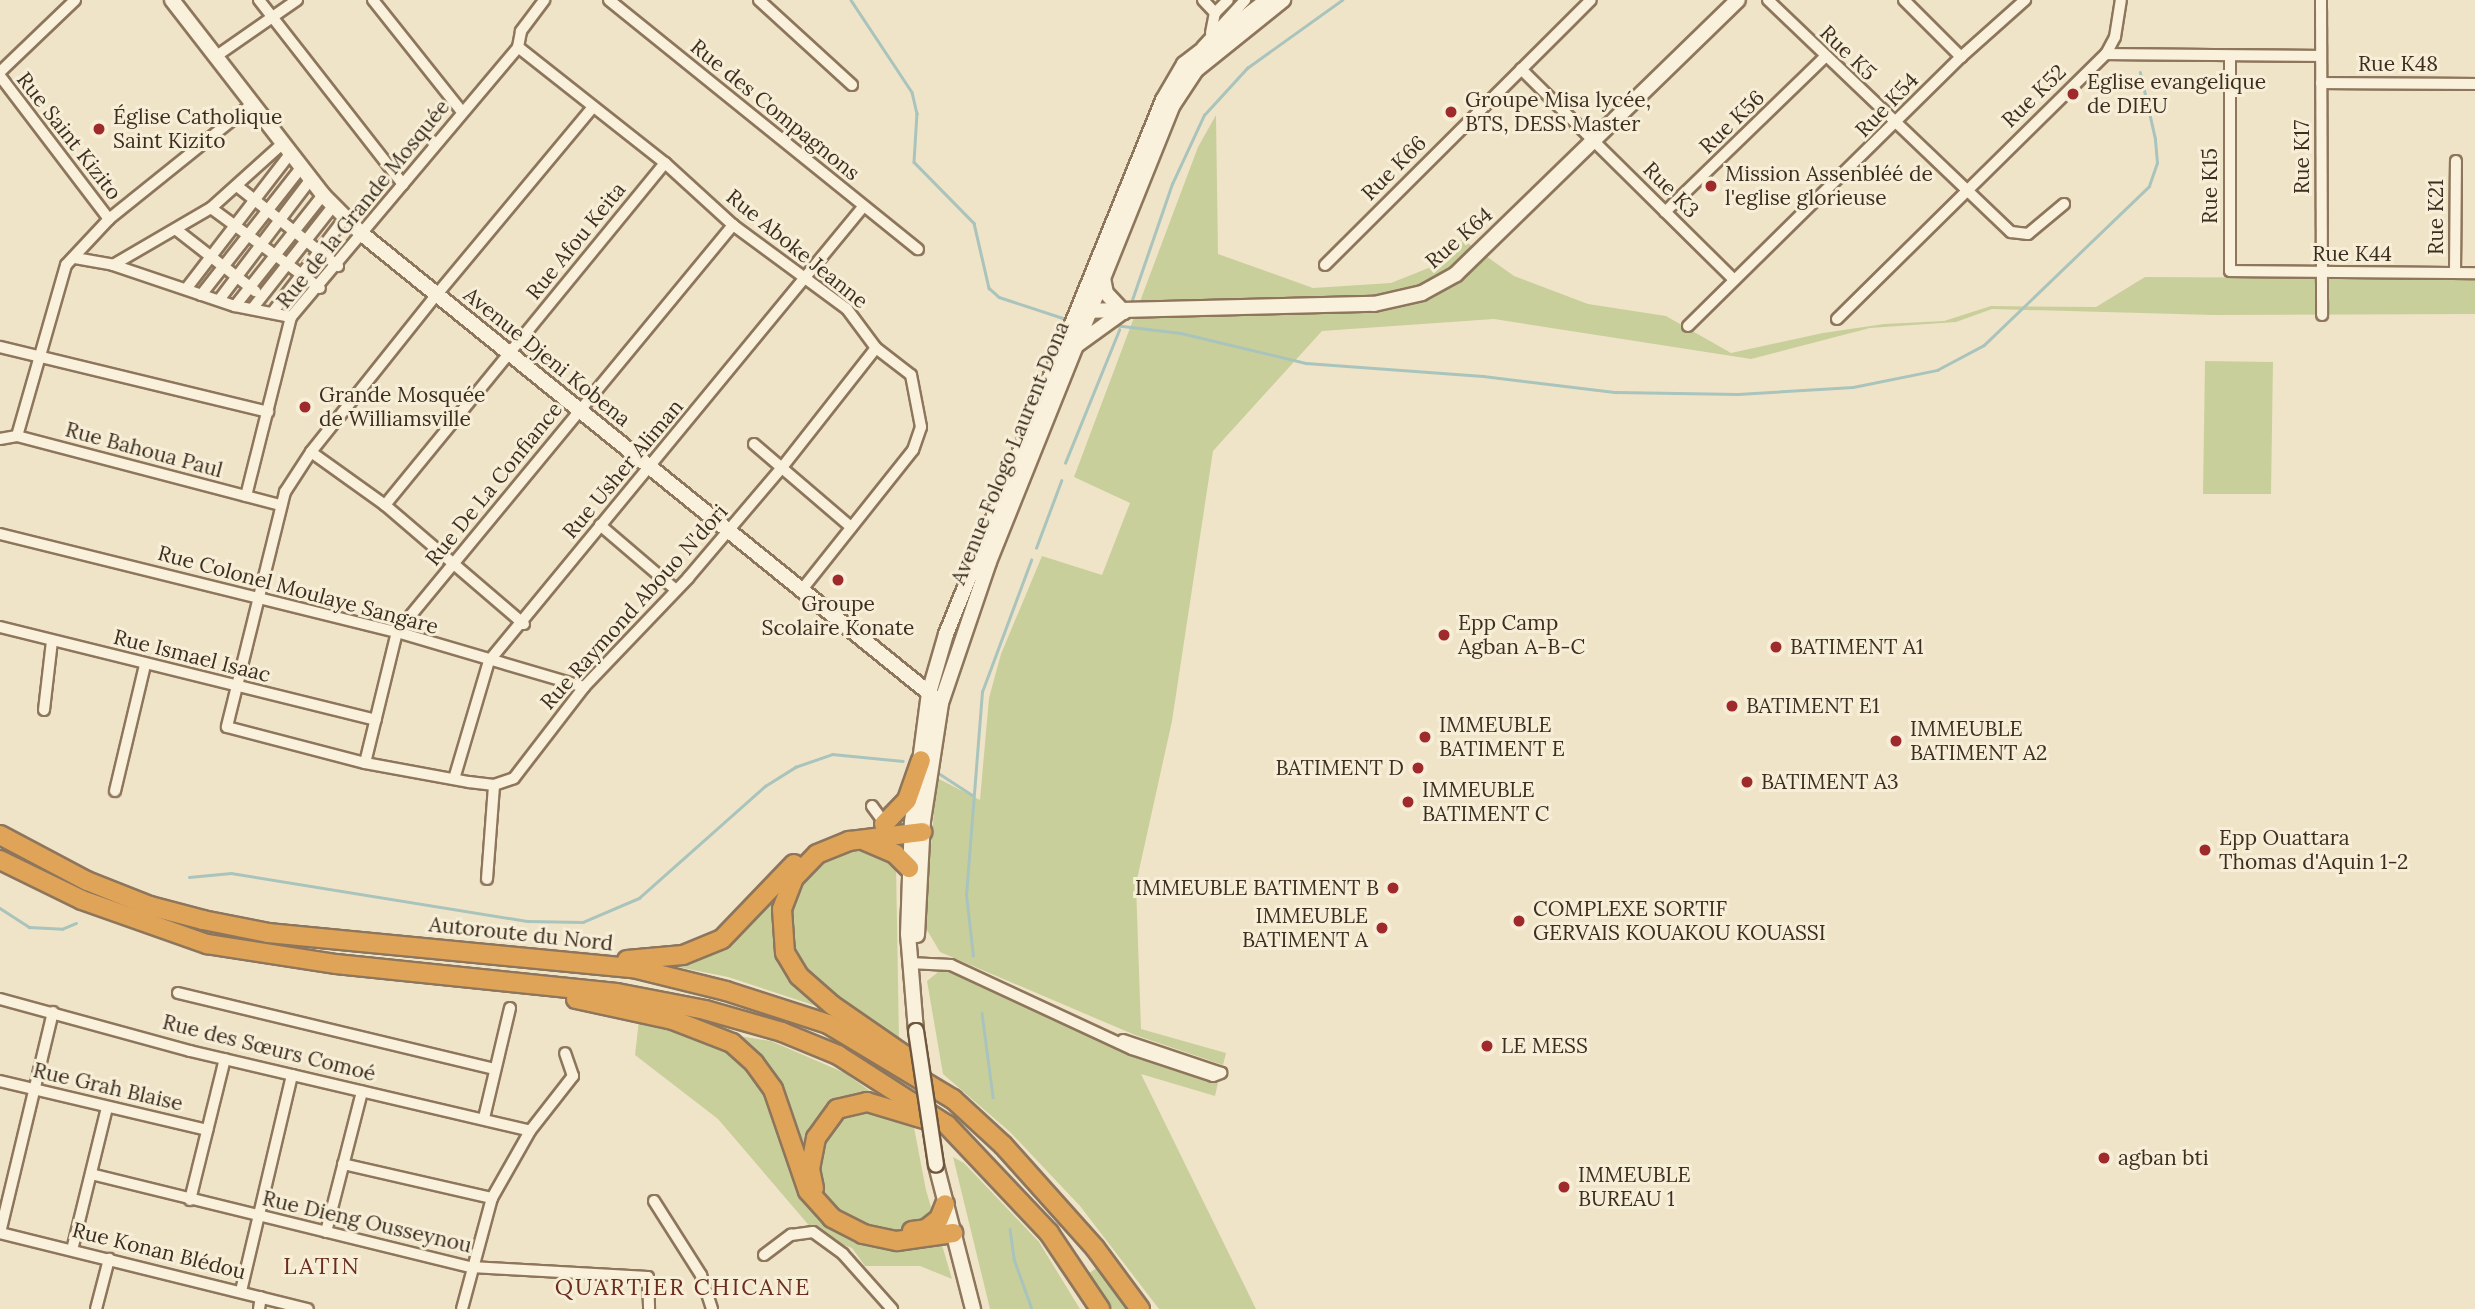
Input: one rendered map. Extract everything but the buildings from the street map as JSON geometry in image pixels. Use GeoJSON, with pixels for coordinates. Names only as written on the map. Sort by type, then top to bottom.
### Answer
{"type":"FeatureCollection","features":[{"type":"Feature","properties":{"kind":"highway"},"geometry":{"type":"LineString","coordinates":[[884,824],[907,800],[921,760]]}},
{"type":"Feature","properties":{"kind":"highway"},"geometry":{"type":"LineString","coordinates":[[585,964],[666,958],[705,948],[736,928],[806,853],[824,842],[884,824],[917,827]]}},
{"type":"Feature","properties":{"kind":"highway"},"geometry":{"type":"LineString","coordinates":[[917,827],[817,854],[794,877],[782,909],[785,953],[812,989],[936,1077],[953,1099]]}},
{"type":"Feature","properties":{"kind":"highway","name":"Autoroute du Nord"},"geometry":{"type":"LineString","coordinates":[[0,835],[87,881],[150,906],[204,920],[268,933],[633,968],[713,988],[828,1024],[953,1099],[1009,1150],[1094,1248],[1140,1309]]}},
{"type":"Feature","properties":{"kind":"highway"},"geometry":{"type":"LineString","coordinates":[[861,840],[882,846],[909,868]]}},
{"type":"Feature","properties":{"kind":"highway"},"geometry":{"type":"LineString","coordinates":[[0,860],[133,921],[207,944],[336,964],[678,1004],[782,1032],[838,1055],[936,1116],[1049,1233],[1100,1309]]}},
{"type":"Feature","properties":{"kind":"highway"},"geometry":{"type":"LineString","coordinates":[[539,987],[574,999],[673,1020],[732,1043],[754,1063],[773,1089],[799,1168],[819,1207],[863,1234],[897,1241],[927,1233],[939,1219],[945,1204]]}},
{"type":"Feature","properties":{"kind":"highway"},"geometry":{"type":"LineString","coordinates":[[954,1234],[875,1228],[854,1221],[825,1203],[815,1188],[810,1169],[816,1138],[837,1109],[867,1102],[908,1112],[961,1139]]}},
{"type":"Feature","properties":{"kind":"main road","name":"Avenue Djeni Kobena"},"geometry":{"type":"LineString","coordinates":[[172,0],[306,174],[362,234],[727,533],[941,703]]}},
{"type":"Feature","properties":{"kind":"main road","name":"Avenue Fologo Laurent Dona"},"geometry":{"type":"LineString","coordinates":[[914,963],[909,868],[941,703],[972,604],[1076,346],[1083,312],[1103,278],[1173,105],[1206,53],[1267,0]]}},
{"type":"Feature","properties":{"kind":"main road","name":"Avenue Fologo Laurent Dona"},"geometry":{"type":"LineString","coordinates":[[973,1309],[936,1166],[916,1031],[912,981],[917,827],[929,693],[946,634],[1083,312],[1163,100],[1184,64],[1206,53],[1283,0]]}},
{"type":"Feature","properties":{"kind":"main road","name":"Rue K64"},"geometry":{"type":"LineString","coordinates":[[1083,312],[1374,304],[1422,293],[1455,274],[1738,0]]}},
{"type":"Feature","properties":{"kind":"main road"},"geometry":{"type":"LineString","coordinates":[[1076,346],[1124,312],[1106,293],[1103,278]]}},
{"type":"Feature","properties":{"kind":"street","name":"Rue Saint Kizito"},"geometry":{"type":"LineString","coordinates":[[75,0],[0,74],[109,219]]}},
{"type":"Feature","properties":{"kind":"street"},"geometry":{"type":"LineString","coordinates":[[259,0],[403,184]]}},
{"type":"Feature","properties":{"kind":"street"},"geometry":{"type":"LineString","coordinates":[[215,57],[297,0]]}},
{"type":"Feature","properties":{"kind":"street"},"geometry":{"type":"LineString","coordinates":[[373,0],[462,112]]}},
{"type":"Feature","properties":{"kind":"street","name":"Rue de la Grande Mosquée"},"geometry":{"type":"LineString","coordinates":[[246,496],[291,317],[320,288],[518,47],[521,31],[544,0]]}},
{"type":"Feature","properties":{"kind":"street","name":"Rue des Compagnons"},"geometry":{"type":"LineString","coordinates":[[608,0],[918,249]]}},
{"type":"Feature","properties":{"kind":"street"},"geometry":{"type":"LineString","coordinates":[[759,0],[852,85]]}},
{"type":"Feature","properties":{"kind":"street"},"geometry":{"type":"LineString","coordinates":[[1203,0],[1215,13]]}},
{"type":"Feature","properties":{"kind":"street"},"geometry":{"type":"LineString","coordinates":[[1206,53],[1215,13],[1227,0]]}},
{"type":"Feature","properties":{"kind":"street"},"geometry":{"type":"LineString","coordinates":[[1211,33],[1245,0]]}},
{"type":"Feature","properties":{"kind":"street","name":"Rue K66"},"geometry":{"type":"LineString","coordinates":[[1325,265],[1591,0]]}},
{"type":"Feature","properties":{"kind":"street","name":"Rue K5"},"geometry":{"type":"LineString","coordinates":[[1768,0],[1895,126],[1965,190],[2020,235],[2038,229],[2064,204]]}},
{"type":"Feature","properties":{"kind":"street"},"geometry":{"type":"LineString","coordinates":[[1904,0],[1961,57]]}},
{"type":"Feature","properties":{"kind":"street","name":"Rue K54"},"geometry":{"type":"LineString","coordinates":[[1688,326],[1895,126],[1961,57],[2025,0]]}},
{"type":"Feature","properties":{"kind":"street"},"geometry":{"type":"LineString","coordinates":[[2121,0],[2115,37],[2106,54],[2230,58],[2321,56]]}},
{"type":"Feature","properties":{"kind":"street","name":"Rue K17"},"geometry":{"type":"LineString","coordinates":[[2321,0],[2322,315]]}},
{"type":"Feature","properties":{"kind":"street","name":"Rue Aboke Jeanne"},"geometry":{"type":"LineString","coordinates":[[518,47],[665,163],[733,225],[847,309],[876,348],[911,374],[921,427],[913,450],[800,592]]}},
{"type":"Feature","properties":{"kind":"street","name":"Rue K52"},"geometry":{"type":"LineString","coordinates":[[1837,319],[2106,54]]}},
{"type":"Feature","properties":{"kind":"street","name":"Rue K56"},"geometry":{"type":"LineString","coordinates":[[1665,212],[1824,58]]}},
{"type":"Feature","properties":{"kind":"street","name":"Rue K15"},"geometry":{"type":"LineString","coordinates":[[2230,58],[2230,271]]}},
{"type":"Feature","properties":{"kind":"street","name":"Rue K3"},"geometry":{"type":"LineString","coordinates":[[1521,69],[1734,280]]}},
{"type":"Feature","properties":{"kind":"street","name":"Rue K48"},"geometry":{"type":"LineString","coordinates":[[2321,83],[2475,84]]}},
{"type":"Feature","properties":{"kind":"street"},"geometry":{"type":"LineString","coordinates":[[17,436],[42,358],[62,274],[109,219],[252,104]]}},
{"type":"Feature","properties":{"kind":"street"},"geometry":{"type":"LineString","coordinates":[[487,879],[494,785],[365,763],[227,727],[280,505],[311,452],[437,294],[593,107]]}},
{"type":"Feature","properties":{"kind":"street"},"geometry":{"type":"LineString","coordinates":[[113,265],[178,231],[286,149]]}},
{"type":"Feature","properties":{"kind":"street"},"geometry":{"type":"LineString","coordinates":[[186,289],[254,201],[286,149]]}},
{"type":"Feature","properties":{"kind":"street","name":"Rue K21"},"geometry":{"type":"LineString","coordinates":[[2455,273],[2456,161]]}},
{"type":"Feature","properties":{"kind":"street","name":"Rue Afou Keita"},"geometry":{"type":"LineString","coordinates":[[385,505],[665,163]]}},
{"type":"Feature","properties":{"kind":"street"},"geometry":{"type":"LineString","coordinates":[[201,295],[268,211],[306,174]]}},
{"type":"Feature","properties":{"kind":"street"},"geometry":{"type":"LineString","coordinates":[[219,300],[281,222],[306,174]]}},
{"type":"Feature","properties":{"kind":"street"},"geometry":{"type":"LineString","coordinates":[[237,186],[338,266]]}},
{"type":"Feature","properties":{"kind":"street"},"geometry":{"type":"LineString","coordinates":[[235,306],[294,232],[328,200]]}},
{"type":"Feature","properties":{"kind":"street"},"geometry":{"type":"LineString","coordinates":[[252,309],[306,241],[328,200]]}},
{"type":"Feature","properties":{"kind":"street","name":"Rue Usher Aliman"},"geometry":{"type":"LineString","coordinates":[[454,779],[489,661],[524,624],[600,525],[807,279],[863,207]]}},
{"type":"Feature","properties":{"kind":"street"},"geometry":{"type":"LineString","coordinates":[[211,208],[236,223],[320,288]]}},
{"type":"Feature","properties":{"kind":"street"},"geometry":{"type":"LineString","coordinates":[[272,313],[345,218]]}},
{"type":"Feature","properties":{"kind":"street","name":"Rue De La Confiance"},"geometry":{"type":"LineString","coordinates":[[365,763],[397,632],[733,225]]}},
{"type":"Feature","properties":{"kind":"street"},"geometry":{"type":"LineString","coordinates":[[178,231],[262,296]]}},
{"type":"Feature","properties":{"kind":"street"},"geometry":{"type":"LineString","coordinates":[[75,258],[113,265],[235,306],[291,317]]}},
{"type":"Feature","properties":{"kind":"street","name":"Rue K44"},"geometry":{"type":"LineString","coordinates":[[2230,271],[2475,273]]}},
{"type":"Feature","properties":{"kind":"street"},"geometry":{"type":"LineString","coordinates":[[0,347],[268,412]]}},
{"type":"Feature","properties":{"kind":"street","name":"Rue Raymond Abouo N'dori"},"geometry":{"type":"LineString","coordinates":[[494,785],[514,778],[584,687],[727,533],[876,348]]}},
{"type":"Feature","properties":{"kind":"street","name":"Rue Bahoua Paul"},"geometry":{"type":"LineString","coordinates":[[0,439],[17,436],[280,505]]}},
{"type":"Feature","properties":{"kind":"street"},"geometry":{"type":"LineString","coordinates":[[754,444],[780,470],[850,527]]}},
{"type":"Feature","properties":{"kind":"street"},"geometry":{"type":"LineString","coordinates":[[311,452],[385,505],[524,624]]}},
{"type":"Feature","properties":{"kind":"street"},"geometry":{"type":"LineString","coordinates":[[600,525],[676,590]]}},
{"type":"Feature","properties":{"kind":"street","name":"Rue Colonel Moulaye Sangare"},"geometry":{"type":"LineString","coordinates":[[0,534],[397,632],[489,661],[562,677],[584,687]]}},
{"type":"Feature","properties":{"kind":"street","name":"Rue Ismael Isaac"},"geometry":{"type":"LineString","coordinates":[[0,627],[376,720]]}},
{"type":"Feature","properties":{"kind":"street"},"geometry":{"type":"LineString","coordinates":[[44,710],[52,641]]}},
{"type":"Feature","properties":{"kind":"street"},"geometry":{"type":"LineString","coordinates":[[115,791],[145,665]]}},
{"type":"Feature","properties":{"kind":"street"},"geometry":{"type":"LineString","coordinates":[[872,806],[884,824]]}},
{"type":"Feature","properties":{"kind":"street"},"geometry":{"type":"LineString","coordinates":[[914,963],[951,965],[1112,1037],[1169,1062],[1213,1076],[1221,1073],[1112,1037]]}},
{"type":"Feature","properties":{"kind":"street"},"geometry":{"type":"LineString","coordinates":[[178,993],[495,1069]]}},
{"type":"Feature","properties":{"kind":"street","name":"Rue des Sœurs Comoé"},"geometry":{"type":"LineString","coordinates":[[0,999],[225,1059],[530,1131]]}},
{"type":"Feature","properties":{"kind":"street"},"geometry":{"type":"LineString","coordinates":[[484,1118],[510,1009]]}},
{"type":"Feature","properties":{"kind":"street"},"geometry":{"type":"LineString","coordinates":[[0,1233],[38,1089],[53,1012]]}},
{"type":"Feature","properties":{"kind":"street"},"geometry":{"type":"LineString","coordinates":[[461,1309],[492,1198],[530,1131],[573,1076],[565,1053]]}},
{"type":"Feature","properties":{"kind":"street"},"geometry":{"type":"LineString","coordinates":[[190,1200],[225,1059]]}},
{"type":"Feature","properties":{"kind":"street"},"geometry":{"type":"LineString","coordinates":[[241,1291],[292,1075]]}},
{"type":"Feature","properties":{"kind":"street","name":"Rue Grah Blaise"},"geometry":{"type":"LineString","coordinates":[[0,1081],[207,1130]]}},
{"type":"Feature","properties":{"kind":"street"},"geometry":{"type":"LineString","coordinates":[[326,1233],[362,1092]]}},
{"type":"Feature","properties":{"kind":"street"},"geometry":{"type":"LineString","coordinates":[[72,1250],[107,1108]]}},
{"type":"Feature","properties":{"kind":"street"},"geometry":{"type":"LineString","coordinates":[[343,1164],[492,1198]]}},
{"type":"Feature","properties":{"kind":"street","name":"Rue Dieng Ousseynou"},"geometry":{"type":"LineString","coordinates":[[91,1174],[471,1267],[648,1277],[649,1309]]}},
{"type":"Feature","properties":{"kind":"street"},"geometry":{"type":"LineString","coordinates":[[654,1201],[701,1275],[712,1309]]}},
{"type":"Feature","properties":{"kind":"street"},"geometry":{"type":"LineString","coordinates":[[764,1255],[791,1235],[813,1232],[843,1254],[892,1309]]}},
{"type":"Feature","properties":{"kind":"street","name":"Rue Konan Blédou"},"geometry":{"type":"LineString","coordinates":[[0,1233],[307,1309]]}},
{"type":"Feature","properties":{"kind":"street"},"geometry":{"type":"LineString","coordinates":[[96,1309],[109,1259]]}},
{"type":"Feature","properties":{"kind":"street"},"geometry":{"type":"LineString","coordinates":[[259,1309],[261,1297]]}},
{"type":"Feature","properties":{"kind":"green space"},"geometry":{"type":"Polygon","coordinates":[[[1216,115],[1218,254],[1313,288],[1391,283],[1431,267],[1462,239],[1514,276],[1588,304],[1666,316],[1731,353],[1823,333],[1884,324],[1944,321],[1991,306],[2096,307],[2145,277],[2475,279],[2475,314],[2213,315],[1992,309],[1956,322],[1870,328],[1751,359],[1494,319],[1322,331],[1213,451],[1172,721],[1136,884],[1141,1029],[1226,1053],[1223,1065],[1135,1035],[940,952],[924,925],[937,778],[980,800],[989,698],[1001,654],[1042,556],[1102,575],[1130,503],[1074,477],[1198,147],[1216,115]]]}},
{"type":"Feature","properties":{"kind":"green space"},"geometry":{"type":"Polygon","coordinates":[[[2205,361],[2273,362],[2271,494],[2203,494],[2205,361]]]}},
{"type":"Feature","properties":{"kind":"green space"},"geometry":{"type":"Polygon","coordinates":[[[858,846],[896,863],[899,1041],[841,1003],[802,968],[787,932],[799,883],[827,854],[858,846]]]}},
{"type":"Feature","properties":{"kind":"green space"},"geometry":{"type":"Polygon","coordinates":[[[775,895],[775,943],[785,971],[819,1007],[728,977],[668,965],[730,939],[775,895]]]}},
{"type":"Feature","properties":{"kind":"green space"},"geometry":{"type":"Polygon","coordinates":[[[949,971],[1130,1053],[1218,1083],[1215,1096],[1141,1074],[1256,1309],[1159,1309],[1080,1206],[1010,1132],[943,1074],[927,981],[938,972],[949,971]]]}},
{"type":"Feature","properties":{"kind":"green space"},"geometry":{"type":"Polygon","coordinates":[[[639,1020],[771,1041],[845,1073],[913,1122],[926,1190],[952,1279],[920,1266],[865,1266],[852,1248],[818,1236],[718,1119],[635,1055],[639,1020]]]}},
{"type":"Feature","properties":{"kind":"green space"},"geometry":{"type":"Polygon","coordinates":[[[953,1157],[964,1163],[1039,1242],[1080,1309],[990,1309],[953,1157]]]}},
{"type":"Feature","properties":{"kind":"green space"},"geometry":{"type":"Polygon","coordinates":[[[1098,1267],[1127,1309],[1112,1309],[1089,1273],[1098,1267]]]}},
{"type":"Feature","properties":{"kind":"waterway"},"geometry":{"type":"LineString","coordinates":[[851,0],[912,92],[917,113],[914,162],[974,223],[989,288],[999,297],[1069,320]]}},
{"type":"Feature","properties":{"kind":"waterway"},"geometry":{"type":"LineString","coordinates":[[1132,300],[1172,184],[1204,115],[1247,68],[1342,0]]}},
{"type":"Feature","properties":{"kind":"waterway"},"geometry":{"type":"LineString","coordinates":[[1114,325],[1181,333],[1306,363],[1483,376],[1616,392],[1738,394],[1853,387],[1937,370],[1984,345],[2149,186],[2157,163],[2155,139],[2140,73]]}},
{"type":"Feature","properties":{"kind":"waterway"},"geometry":{"type":"LineString","coordinates":[[1065,463],[1119,330]]}},
{"type":"Feature","properties":{"kind":"waterway"},"geometry":{"type":"LineString","coordinates":[[1036,548],[1061,481]]}},
{"type":"Feature","properties":{"kind":"waterway"},"geometry":{"type":"LineString","coordinates":[[973,956],[966,895],[982,692],[1031,560]]}},
{"type":"Feature","properties":{"kind":"waterway"},"geometry":{"type":"LineString","coordinates":[[189,877],[231,873],[528,921],[583,922],[639,898],[765,786],[795,767],[832,754],[903,761]]}},
{"type":"Feature","properties":{"kind":"waterway"},"geometry":{"type":"LineString","coordinates":[[940,774],[972,795]]}},
{"type":"Feature","properties":{"kind":"waterway"},"geometry":{"type":"LineString","coordinates":[[0,908],[29,927],[62,929],[76,923]]}},
{"type":"Feature","properties":{"kind":"waterway"},"geometry":{"type":"LineString","coordinates":[[982,1013],[993,1097]]}},
{"type":"Feature","properties":{"kind":"waterway"},"geometry":{"type":"LineString","coordinates":[[1010,1229],[1014,1259],[1032,1309]]}},
{"type":"Feature","properties":{"kind":"place","name":"Eglise evangelique de DIEU"},"geometry":{"type":"Point","coordinates":[2073,94]}},
{"type":"Feature","properties":{"kind":"place","name":"Groupe Misa lycée, BTS, DESS Master"},"geometry":{"type":"Point","coordinates":[1451,112]}},
{"type":"Feature","properties":{"kind":"place","name":"Église Catholique Saint Kizito"},"geometry":{"type":"Point","coordinates":[99,129]}},
{"type":"Feature","properties":{"kind":"place","name":"Mission Assenbléé de l'eglise glorieuse"},"geometry":{"type":"Point","coordinates":[1711,186]}},
{"type":"Feature","properties":{"kind":"place","name":"Grande Mosquée de Williamsville"},"geometry":{"type":"Point","coordinates":[305,407]}},
{"type":"Feature","properties":{"kind":"place","name":"Groupe Scolaire Konate"},"geometry":{"type":"Point","coordinates":[838,580]}},
{"type":"Feature","properties":{"kind":"place","name":"Epp Camp Agban A-B-C"},"geometry":{"type":"Point","coordinates":[1444,635]}},
{"type":"Feature","properties":{"kind":"place","name":"BATIMENT A1"},"geometry":{"type":"Point","coordinates":[1776,647]}},
{"type":"Feature","properties":{"kind":"place","name":"BATIMENT E1"},"geometry":{"type":"Point","coordinates":[1732,706]}},
{"type":"Feature","properties":{"kind":"place","name":"IMMEUBLE BATIMENT E"},"geometry":{"type":"Point","coordinates":[1425,737]}},
{"type":"Feature","properties":{"kind":"place","name":"IMMEUBLE BATIMENT A2"},"geometry":{"type":"Point","coordinates":[1896,741]}},
{"type":"Feature","properties":{"kind":"place","name":"BATIMENT D"},"geometry":{"type":"Point","coordinates":[1418,768]}},
{"type":"Feature","properties":{"kind":"place","name":"BATIMENT A3"},"geometry":{"type":"Point","coordinates":[1747,782]}},
{"type":"Feature","properties":{"kind":"place","name":"IMMEUBLE BATIMENT C"},"geometry":{"type":"Point","coordinates":[1408,802]}},
{"type":"Feature","properties":{"kind":"place","name":"Epp Ouattara Thomas d'Aquin 1-2"},"geometry":{"type":"Point","coordinates":[2205,850]}},
{"type":"Feature","properties":{"kind":"place","name":"IMMEUBLE BATIMENT B"},"geometry":{"type":"Point","coordinates":[1393,888]}},
{"type":"Feature","properties":{"kind":"place","name":"COMPLEXE SORTIF GERVAIS KOUAKOU KOUASSI"},"geometry":{"type":"Point","coordinates":[1519,921]}},
{"type":"Feature","properties":{"kind":"place","name":"IMMEUBLE BATIMENT A"},"geometry":{"type":"Point","coordinates":[1382,928]}},
{"type":"Feature","properties":{"kind":"place","name":"LE MESS"},"geometry":{"type":"Point","coordinates":[1487,1046]}},
{"type":"Feature","properties":{"kind":"place","name":"agban bti"},"geometry":{"type":"Point","coordinates":[2104,1158]}},
{"type":"Feature","properties":{"kind":"place","name":"IMMEUBLE BUREAU 1"},"geometry":{"type":"Point","coordinates":[1564,1187]}},
{"type":"Feature","properties":{"kind":"district","name":"LATIN"},"geometry":{"type":"Point","coordinates":[322,1266]}},
{"type":"Feature","properties":{"kind":"district","name":"QUARTIER CHICANE"},"geometry":{"type":"Point","coordinates":[683,1287]}}]}
